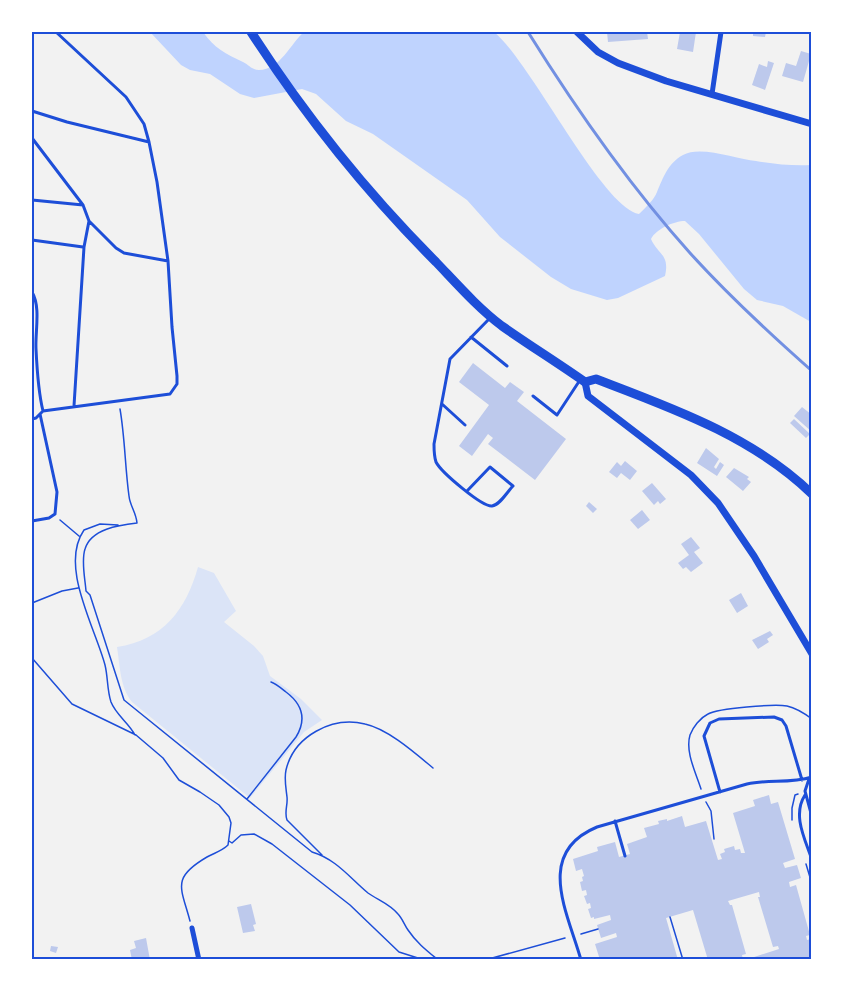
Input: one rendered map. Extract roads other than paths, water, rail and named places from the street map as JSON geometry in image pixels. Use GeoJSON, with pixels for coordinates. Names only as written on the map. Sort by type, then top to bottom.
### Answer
{"type":"FeatureCollection","features":[{"type":"Feature","properties":{"kind":"main road"},"geometry":{"type":"LineString","coordinates":[[250,32],[324,137],[398,224],[501,325],[583,380],[596,379],[729,434],[769,458],[812,494]]}},
{"type":"Feature","properties":{"kind":"street"},"geometry":{"type":"LineString","coordinates":[[577,32],[598,52],[618,63],[812,124]]}},
{"type":"Feature","properties":{"kind":"street"},"geometry":{"type":"LineString","coordinates":[[712,94],[722,32]]}},
{"type":"Feature","properties":{"kind":"street"},"geometry":{"type":"LineString","coordinates":[[583,380],[588,396],[691,475],[718,503],[754,556],[812,654]]}},
{"type":"Feature","properties":{"kind":"street"},"geometry":{"type":"LineString","coordinates":[[192,928],[199,960]]}},
{"type":"Feature","properties":{"kind":"lane"},"geometry":{"type":"LineString","coordinates":[[32,419],[42,412],[74,406],[170,394],[177,384],[168,261],[157,182],[144,124],[130,103],[57,32]]}},
{"type":"Feature","properties":{"kind":"lane"},"geometry":{"type":"LineString","coordinates":[[32,111],[149,142]]}},
{"type":"Feature","properties":{"kind":"lane"},"geometry":{"type":"LineString","coordinates":[[32,138],[83,205],[89,220],[116,248],[124,253],[168,261]]}},
{"type":"Feature","properties":{"kind":"lane"},"geometry":{"type":"LineString","coordinates":[[32,200],[83,205]]}},
{"type":"Feature","properties":{"kind":"lane"},"geometry":{"type":"LineString","coordinates":[[74,406],[84,247],[89,220]]}},
{"type":"Feature","properties":{"kind":"lane"},"geometry":{"type":"LineString","coordinates":[[32,240],[84,247]]}},
{"type":"Feature","properties":{"kind":"lane"},"geometry":{"type":"LineString","coordinates":[[32,292],[36,312],[34,350],[39,393],[57,492],[55,514],[49,518],[32,521]]}},
{"type":"Feature","properties":{"kind":"lane"},"geometry":{"type":"LineString","coordinates":[[467,491],[489,467],[513,486],[496,505],[484,504],[467,491],[441,471],[434,455],[450,359],[491,316]]}},
{"type":"Feature","properties":{"kind":"lane"},"geometry":{"type":"LineString","coordinates":[[471,337],[507,366]]}},
{"type":"Feature","properties":{"kind":"lane"},"geometry":{"type":"LineString","coordinates":[[533,396],[557,415],[583,380]]}},
{"type":"Feature","properties":{"kind":"lane"},"geometry":{"type":"LineString","coordinates":[[442,404],[465,425]]}},
{"type":"Feature","properties":{"kind":"lane"},"geometry":{"type":"LineString","coordinates":[[720,792],[704,736],[710,723],[719,719],[774,717],[782,720],[786,726],[802,780]]}},
{"type":"Feature","properties":{"kind":"lane"},"geometry":{"type":"LineString","coordinates":[[581,960],[561,891],[559,874],[561,861],[568,847],[583,834],[615,821],[757,782],[787,782],[811,778]]}},
{"type":"Feature","properties":{"kind":"lane"},"geometry":{"type":"LineString","coordinates":[[811,778],[804,789],[812,817]]}},
{"type":"Feature","properties":{"kind":"lane"},"geometry":{"type":"LineString","coordinates":[[805,795],[799,805],[799,816],[812,860]]}},
{"type":"Feature","properties":{"kind":"lane"},"geometry":{"type":"LineString","coordinates":[[615,821],[625,856]]}},
{"type":"Feature","properties":{"kind":"water"},"geometry":{"type":"Polygon","coordinates":[[[150,32],[203,32],[221,50],[259,70],[273,66],[279,61],[304,32],[494,32],[527,72],[606,188],[624,206],[639,214],[654,198],[670,167],[678,158],[690,152],[709,152],[777,164],[811,165],[811,322],[783,306],[757,300],[744,289],[699,234],[685,221],[666,226],[651,239],[665,259],[665,276],[618,298],[607,300],[571,289],[551,277],[500,237],[467,200],[373,134],[346,121],[316,94],[302,89],[254,98],[240,94],[210,74],[190,70],[181,65],[150,32]]]}},
{"type":"Feature","properties":{"kind":"railway"},"geometry":{"type":"LineString","coordinates":[[528,32],[604,146],[667,227],[734,299],[812,371]]}}]}
